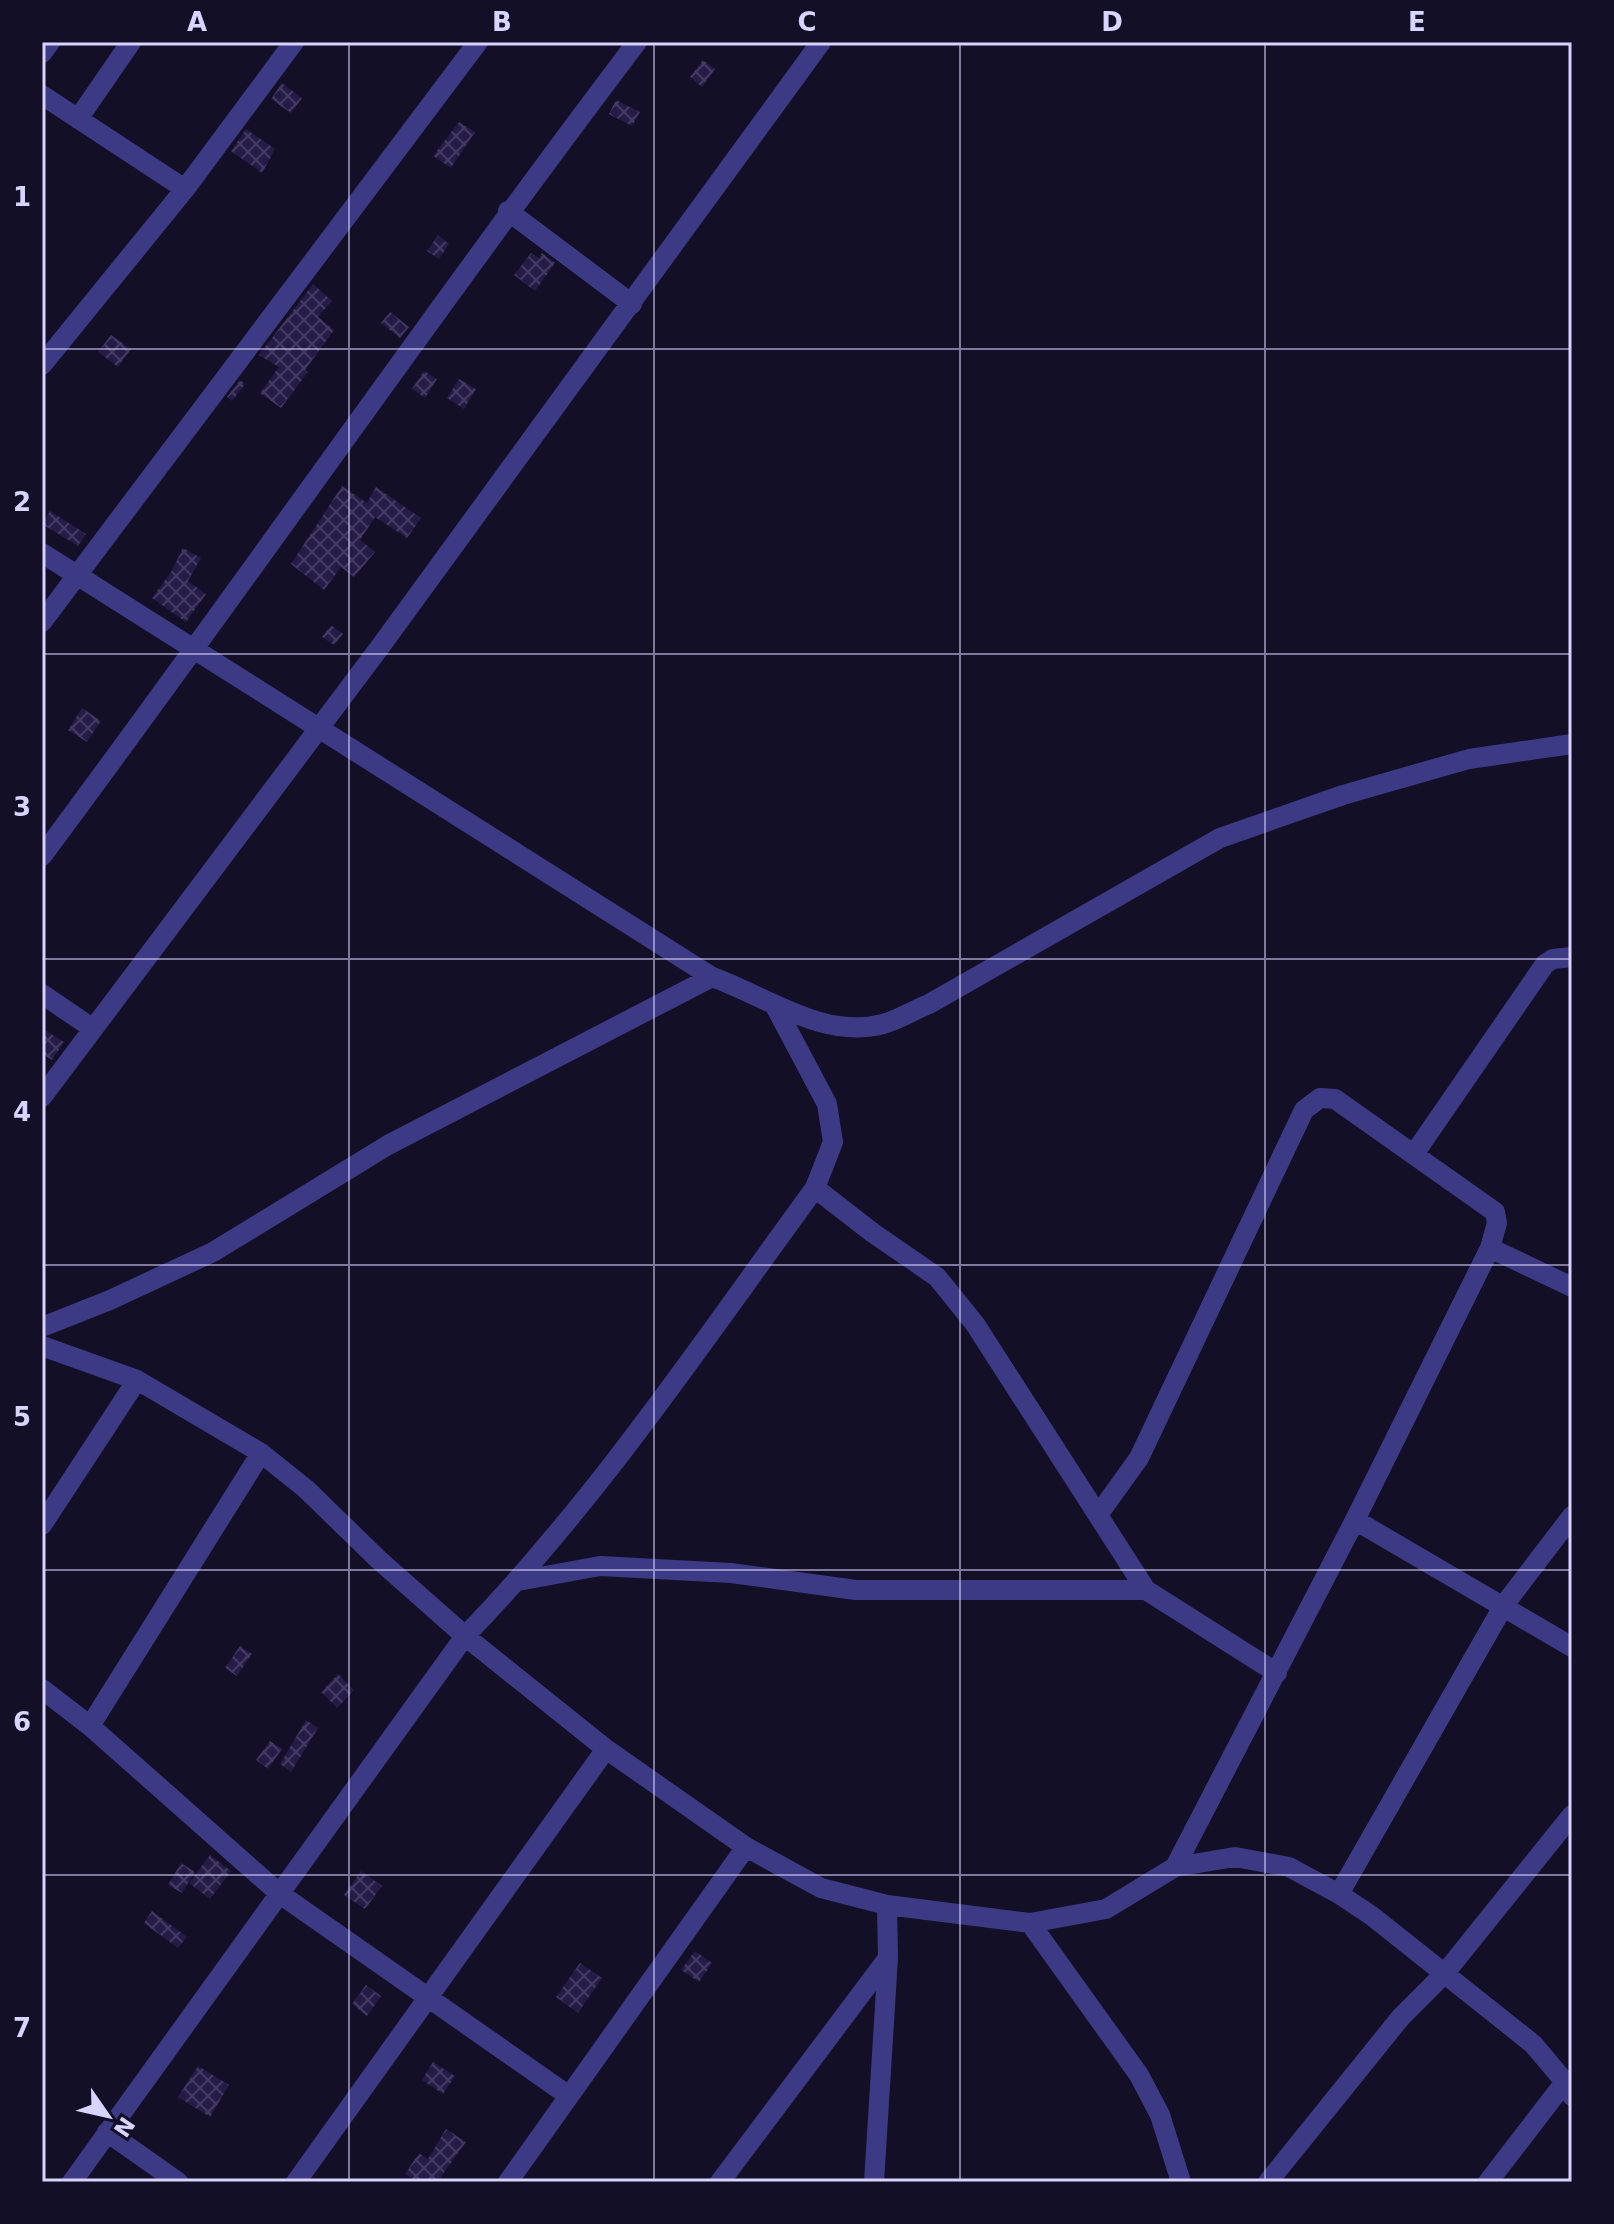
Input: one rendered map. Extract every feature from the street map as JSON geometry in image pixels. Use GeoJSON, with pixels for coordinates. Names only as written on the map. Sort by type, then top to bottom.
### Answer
{"type":"FeatureCollection","features":[{"type":"Feature","properties":{"kind":"street"},"geometry":{"type":"LineString","coordinates":[[42,53],[50,42]]}},
{"type":"Feature","properties":{"kind":"street"},"geometry":{"type":"LineString","coordinates":[[78,119],[131,42]]}},
{"type":"Feature","properties":{"kind":"street"},"geometry":{"type":"LineString","coordinates":[[42,365],[185,189],[294,42]]}},
{"type":"Feature","properties":{"kind":"street"},"geometry":{"type":"LineString","coordinates":[[42,622],[478,42]]}},
{"type":"Feature","properties":{"kind":"street"},"geometry":{"type":"LineString","coordinates":[[42,856],[196,649],[508,211],[637,42]]}},
{"type":"Feature","properties":{"kind":"street"},"geometry":{"type":"LineString","coordinates":[[42,1097],[318,730],[821,42]]}},
{"type":"Feature","properties":{"kind":"street"},"geometry":{"type":"LineString","coordinates":[[42,95],[185,189]]}},
{"type":"Feature","properties":{"kind":"street"},"geometry":{"type":"LineString","coordinates":[[508,211],[632,304]]}},
{"type":"Feature","properties":{"kind":"street"},"geometry":{"type":"LineString","coordinates":[[42,553],[712,977],[745,989],[801,1017],[842,1027],[882,1024],[942,996],[1220,838],[1343,795],[1469,759],[1572,744]]}},
{"type":"Feature","properties":{"kind":"street"},"geometry":{"type":"LineString","coordinates":[[1414,1154],[1545,964],[1553,959],[1572,957]]}},
{"type":"Feature","properties":{"kind":"street"},"geometry":{"type":"LineString","coordinates":[[42,1327],[110,1300],[213,1252],[388,1145],[712,977]]}},
{"type":"Feature","properties":{"kind":"street"},"geometry":{"type":"LineString","coordinates":[[42,994],[92,1028]]}},
{"type":"Feature","properties":{"kind":"street"},"geometry":{"type":"LineString","coordinates":[[72,2182],[465,1636],[518,1581],[616,1460],[815,1188],[833,1142],[827,1104],[774,1004]]}},
{"type":"Feature","properties":{"kind":"street"},"geometry":{"type":"LineString","coordinates":[[1098,1515],[1139,1458],[1304,1110],[1320,1098],[1335,1099],[1495,1212],[1497,1223],[1490,1248],[1355,1520],[1175,1867]]}},
{"type":"Feature","properties":{"kind":"street"},"geometry":{"type":"LineString","coordinates":[[815,1188],[937,1277],[975,1324],[1146,1590],[1277,1673]]}},
{"type":"Feature","properties":{"kind":"street"},"geometry":{"type":"LineString","coordinates":[[1490,1248],[1572,1287]]}},
{"type":"Feature","properties":{"kind":"street"},"geometry":{"type":"LineString","coordinates":[[42,1346],[137,1380],[261,1453],[306,1489],[379,1560],[465,1636],[606,1749],[746,1847],[821,1888],[887,1905],[1030,1923],[1106,1909],[1175,1867],[1235,1857],[1289,1867],[1339,1894],[1533,2044],[1568,2089],[1488,2182]]}},
{"type":"Feature","properties":{"kind":"street"},"geometry":{"type":"LineString","coordinates":[[42,1525],[137,1380]]}},
{"type":"Feature","properties":{"kind":"street"},"geometry":{"type":"LineString","coordinates":[[90,1726],[261,1453]]}},
{"type":"Feature","properties":{"kind":"street"},"geometry":{"type":"LineString","coordinates":[[1339,1894],[1504,1605],[1572,1516]]}},
{"type":"Feature","properties":{"kind":"street"},"geometry":{"type":"LineString","coordinates":[[1355,1520],[1572,1647]]}},
{"type":"Feature","properties":{"kind":"street"},"geometry":{"type":"LineString","coordinates":[[518,1581],[600,1566],[731,1573],[856,1590],[1146,1590]]}},
{"type":"Feature","properties":{"kind":"street"},"geometry":{"type":"LineString","coordinates":[[42,1689],[90,1726],[280,1894],[569,2096]]}},
{"type":"Feature","properties":{"kind":"street"},"geometry":{"type":"LineString","coordinates":[[296,2182],[606,1749]]}},
{"type":"Feature","properties":{"kind":"street"},"geometry":{"type":"LineString","coordinates":[[1268,2182],[1401,2017],[1445,1973],[1571,1818]]}},
{"type":"Feature","properties":{"kind":"street"},"geometry":{"type":"LineString","coordinates":[[513,2180],[746,1847]]}},
{"type":"Feature","properties":{"kind":"street"},"geometry":{"type":"LineString","coordinates":[[874,2182],[888,1958],[887,1905]]}},
{"type":"Feature","properties":{"kind":"street"},"geometry":{"type":"LineString","coordinates":[[1030,1923],[1139,2075],[1160,2115],[1181,2182]]}},
{"type":"Feature","properties":{"kind":"street"},"geometry":{"type":"LineString","coordinates":[[720,2182],[888,1958]]}},
{"type":"Feature","properties":{"kind":"street"},"geometry":{"type":"LineString","coordinates":[[107,2132],[178,2182]]}},
{"type":"Feature","properties":{"kind":"building"},"geometry":{"type":"Polygon","coordinates":[[[703,60],[715,69],[702,87],[690,77],[703,60]]]}},
{"type":"Feature","properties":{"kind":"building"},"geometry":{"type":"Polygon","coordinates":[[[282,83],[302,98],[291,113],[271,99],[282,83]]]}},
{"type":"Feature","properties":{"kind":"building"},"geometry":{"type":"Polygon","coordinates":[[[616,100],[640,112],[632,126],[609,114],[616,100]]]}},
{"type":"Feature","properties":{"kind":"building"},"geometry":{"type":"Polygon","coordinates":[[[459,122],[475,132],[451,168],[433,156],[459,122]]]}},
{"type":"Feature","properties":{"kind":"building"},"geometry":{"type":"Polygon","coordinates":[[[246,129],[275,149],[262,173],[231,151],[246,129]]]}},
{"type":"Feature","properties":{"kind":"building"},"geometry":{"type":"Polygon","coordinates":[[[438,235],[449,244],[439,259],[427,251],[438,235]]]}},
{"type":"Feature","properties":{"kind":"building"},"geometry":{"type":"Polygon","coordinates":[[[531,253],[539,258],[542,253],[555,263],[535,291],[514,275],[531,253]]]}},
{"type":"Feature","properties":{"kind":"building"},"geometry":{"type":"Polygon","coordinates":[[[313,284],[332,301],[318,317],[334,330],[281,408],[260,393],[279,367],[259,355],[313,284]]]}},
{"type":"Feature","properties":{"kind":"building"},"geometry":{"type":"Polygon","coordinates":[[[390,312],[409,327],[400,338],[381,323],[390,312]]]}},
{"type":"Feature","properties":{"kind":"building"},"geometry":{"type":"Polygon","coordinates":[[[111,335],[131,349],[118,367],[98,352],[111,335]]]}},
{"type":"Feature","properties":{"kind":"building"},"geometry":{"type":"Polygon","coordinates":[[[424,371],[437,379],[425,398],[412,389],[424,371]]]}},
{"type":"Feature","properties":{"kind":"building"},"geometry":{"type":"Polygon","coordinates":[[[459,379],[476,389],[464,409],[447,398],[459,379]]]}},
{"type":"Feature","properties":{"kind":"building"},"geometry":{"type":"Polygon","coordinates":[[[240,380],[245,384],[232,401],[227,397],[240,380]]]}},
{"type":"Feature","properties":{"kind":"building"},"geometry":{"type":"Polygon","coordinates":[[[342,486],[367,503],[376,487],[421,518],[407,538],[375,517],[360,540],[375,552],[354,577],[341,567],[324,590],[291,564],[342,486]]]}},
{"type":"Feature","properties":{"kind":"building"},"geometry":{"type":"Polygon","coordinates":[[[50,511],[86,534],[78,546],[42,524],[50,511]]]}},
{"type":"Feature","properties":{"kind":"building"},"geometry":{"type":"Polygon","coordinates":[[[183,548],[201,558],[188,581],[206,594],[186,622],[152,598],[171,572],[183,548]]]}},
{"type":"Feature","properties":{"kind":"building"},"geometry":{"type":"Polygon","coordinates":[[[331,625],[343,634],[334,645],[322,637],[331,625]]]}},
{"type":"Feature","properties":{"kind":"building"},"geometry":{"type":"Polygon","coordinates":[[[82,708],[101,721],[87,742],[68,730],[82,708]]]}},
{"type":"Feature","properties":{"kind":"building"},"geometry":{"type":"Polygon","coordinates":[[[42,1028],[64,1042],[52,1060],[42,1054],[42,1028]]]}},
{"type":"Feature","properties":{"kind":"building"},"geometry":{"type":"Polygon","coordinates":[[[240,1646],[252,1654],[237,1676],[225,1668],[240,1646]]]}},
{"type":"Feature","properties":{"kind":"building"},"geometry":{"type":"Polygon","coordinates":[[[338,1674],[354,1690],[337,1708],[321,1692],[338,1674]]]}},
{"type":"Feature","properties":{"kind":"building"},"geometry":{"type":"Polygon","coordinates":[[[306,1720],[318,1728],[291,1772],[280,1764],[306,1720]]]}},
{"type":"Feature","properties":{"kind":"building"},"geometry":{"type":"Polygon","coordinates":[[[270,1741],[282,1749],[268,1769],[256,1760],[270,1741]]]}},
{"type":"Feature","properties":{"kind":"building"},"geometry":{"type":"Polygon","coordinates":[[[210,1855],[231,1871],[210,1899],[189,1883],[210,1855]]]}},
{"type":"Feature","properties":{"kind":"building"},"geometry":{"type":"Polygon","coordinates":[[[181,1863],[195,1872],[182,1893],[168,1885],[181,1863]]]}},
{"type":"Feature","properties":{"kind":"building"},"geometry":{"type":"Polygon","coordinates":[[[361,1871],[382,1886],[365,1909],[344,1895],[361,1871]]]}},
{"type":"Feature","properties":{"kind":"building"},"geometry":{"type":"Polygon","coordinates":[[[152,1911],[187,1937],[178,1948],[144,1923],[152,1911]]]}},
{"type":"Feature","properties":{"kind":"building"},"geometry":{"type":"Polygon","coordinates":[[[695,1951],[712,1963],[699,1982],[681,1970],[695,1951]]]}},
{"type":"Feature","properties":{"kind":"building"},"geometry":{"type":"Polygon","coordinates":[[[580,1963],[602,1978],[578,2013],[556,1997],[580,1963]]]}},
{"type":"Feature","properties":{"kind":"building"},"geometry":{"type":"Polygon","coordinates":[[[366,1985],[381,1996],[367,2016],[352,2004],[366,1985]]]}},
{"type":"Feature","properties":{"kind":"building"},"geometry":{"type":"Polygon","coordinates":[[[433,2062],[455,2076],[443,2094],[422,2080],[433,2062]]]}},
{"type":"Feature","properties":{"kind":"building"},"geometry":{"type":"Polygon","coordinates":[[[198,2066],[229,2085],[210,2117],[178,2097],[198,2066]]]}},
{"type":"Feature","properties":{"kind":"building"},"geometry":{"type":"Polygon","coordinates":[[[446,2129],[466,2142],[437,2182],[418,2182],[405,2174],[419,2153],[428,2159],[446,2129]]]}}]}
